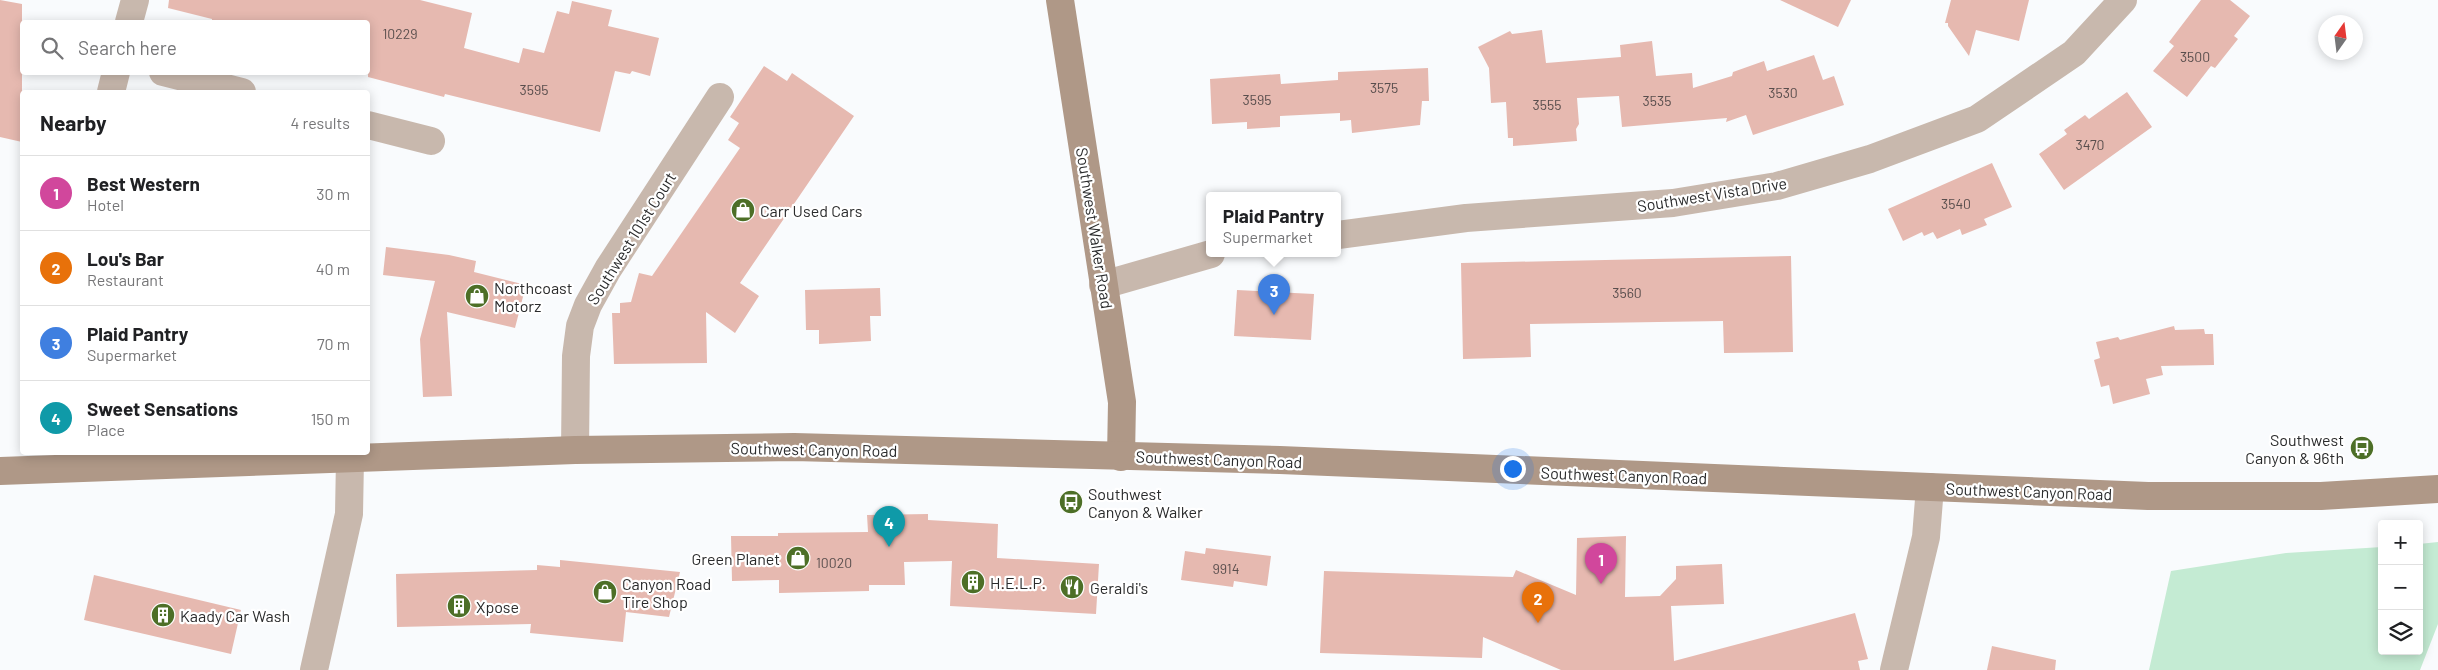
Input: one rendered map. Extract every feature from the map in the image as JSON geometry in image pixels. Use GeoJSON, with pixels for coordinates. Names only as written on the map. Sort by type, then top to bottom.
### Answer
{"type":"FeatureCollection","features":[{"type":"Feature","properties":{"kind":"main road","name":"Southwest Walker Road"},"geometry":{"type":"LineString","coordinates":[[1060,0],[1122,402],[1121,457]]}},
{"type":"Feature","properties":{"kind":"main road","name":"Southwest Canyon Road"},"geometry":{"type":"LineString","coordinates":[[16,464],[350,459],[575,450],[794,446],[1121,457],[1280,460],[2148,496],[2321,496],[2438,489]]}},
{"type":"Feature","properties":{"kind":"street"},"geometry":{"type":"LineString","coordinates":[[130,20],[135,0]]}},
{"type":"Feature","properties":{"kind":"street","name":"Southwest Vista Drive"},"geometry":{"type":"LineString","coordinates":[[1341,235],[1466,218],[1673,203],[1777,186],[1870,159],[1977,119],[2074,53],[2123,0]]}},
{"type":"Feature","properties":{"kind":"street"},"geometry":{"type":"LineString","coordinates":[[112,90],[115,75]]}},
{"type":"Feature","properties":{"kind":"street"},"geometry":{"type":"LineString","coordinates":[[175,75],[234,90]]}},
{"type":"Feature","properties":{"kind":"street","name":"Southwest 101st Court"},"geometry":{"type":"LineString","coordinates":[[575,450],[576,356],[580,326],[608,269],[720,97]]}},
{"type":"Feature","properties":{"kind":"street"},"geometry":{"type":"LineString","coordinates":[[370,125],[431,141]]}},
{"type":"Feature","properties":{"kind":"street"},"geometry":{"type":"LineString","coordinates":[[1103,285],[1206,255]]}},
{"type":"Feature","properties":{"kind":"street"},"geometry":{"type":"LineString","coordinates":[[314,670],[349,514],[350,459]]}},
{"type":"Feature","properties":{"kind":"street"},"geometry":{"type":"LineString","coordinates":[[1894,670],[1926,537],[1930,486]]}},
{"type":"Feature","properties":{"kind":"green space"},"geometry":{"type":"Polygon","coordinates":[[[2438,542],[2438,624],[2420,670],[2149,670],[2171,571],[2286,553],[2378,547],[2378,655],[2423,655],[2423,544],[2438,542]]]}},
{"type":"Feature","properties":{"kind":"building"},"geometry":{"type":"Polygon","coordinates":[[[0,0],[22,4],[22,20],[20,20],[20,75],[22,75],[22,90],[20,90],[20,142],[0,137],[0,0]]]}},
{"type":"Feature","properties":{"kind":"building"},"geometry":{"type":"Polygon","coordinates":[[[169,0],[420,0],[472,13],[464,48],[519,63],[523,48],[544,53],[557,11],[569,14],[572,1],[612,10],[608,26],[659,38],[650,76],[632,71],[630,74],[615,71],[600,132],[445,94],[444,97],[368,77],[370,75],[370,20],[212,20],[168,8],[169,0]]]}},
{"type":"Feature","properties":{"kind":"building"},"geometry":{"type":"Polygon","coordinates":[[[1780,0],[1851,0],[1838,27],[1780,0]]]}},
{"type":"Feature","properties":{"kind":"building"},"geometry":{"type":"Polygon","coordinates":[[[1951,0],[2029,0],[2019,41],[1976,30],[1969,56],[1948,26],[1948,23],[1945,23],[1951,0]]]}},
{"type":"Feature","properties":{"kind":"building"},"geometry":{"type":"Polygon","coordinates":[[[2201,0],[2230,0],[2250,16],[2234,36],[2238,39],[2215,68],[2211,66],[2187,97],[2153,71],[2174,46],[2169,42],[2201,0]]]}},
{"type":"Feature","properties":{"kind":"building"},"geometry":{"type":"Polygon","coordinates":[[[1542,30],[1546,63],[1621,57],[1620,45],[1652,41],[1656,76],[1692,73],[1693,88],[1732,76],[1733,72],[1764,61],[1767,71],[1814,55],[1823,80],[1834,76],[1844,105],[1753,135],[1746,115],[1726,122],[1727,118],[1622,127],[1619,96],[1577,98],[1579,124],[1576,129],[1577,141],[1513,146],[1513,138],[1508,138],[1506,102],[1491,103],[1489,68],[1478,47],[1510,31],[1512,34],[1542,30]]]}},
{"type":"Feature","properties":{"kind":"building","name":"Carr Used Cars"},"geometry":{"type":"Polygon","coordinates":[[[764,66],[787,81],[792,73],[854,116],[740,283],[759,296],[735,333],[706,312],[707,363],[614,364],[612,313],[620,313],[620,303],[631,302],[639,273],[652,276],[740,148],[728,140],[739,123],[730,117],[764,66]]]}},
{"type":"Feature","properties":{"kind":"building"},"geometry":{"type":"Polygon","coordinates":[[[1428,68],[1429,101],[1422,101],[1420,125],[1352,133],[1351,120],[1340,121],[1340,113],[1280,116],[1280,127],[1247,129],[1247,122],[1212,124],[1210,79],[1280,74],[1281,84],[1338,80],[1338,72],[1428,68]]]}},
{"type":"Feature","properties":{"kind":"building"},"geometry":{"type":"Polygon","coordinates":[[[2127,92],[2152,127],[2064,190],[2039,154],[2067,134],[2064,130],[2085,115],[2089,119],[2127,92]]]}},
{"type":"Feature","properties":{"kind":"building"},"geometry":{"type":"Polygon","coordinates":[[[1992,163],[2012,207],[1984,219],[1987,225],[1962,235],[1960,229],[1937,239],[1933,232],[1924,236],[1922,232],[1903,241],[1888,209],[1992,163]]]}},
{"type":"Feature","properties":{"kind":"building"},"geometry":{"type":"Polygon","coordinates":[[[386,247],[449,255],[476,261],[474,272],[526,285],[515,328],[447,312],[452,396],[423,397],[420,339],[435,281],[383,275],[386,247]]]}},
{"type":"Feature","properties":{"kind":"building"},"geometry":{"type":"Polygon","coordinates":[[[1791,256],[1793,352],[1724,353],[1723,321],[1530,324],[1531,357],[1463,359],[1461,263],[1791,256]]]}},
{"type":"Feature","properties":{"kind":"building"},"geometry":{"type":"Polygon","coordinates":[[[880,288],[881,316],[870,316],[871,341],[819,344],[819,330],[806,330],[805,290],[880,288]]]}},
{"type":"Feature","properties":{"kind":"building"},"geometry":{"type":"Polygon","coordinates":[[[1237,290],[1314,294],[1311,340],[1234,336],[1237,290]]]}},
{"type":"Feature","properties":{"kind":"building"},"geometry":{"type":"Polygon","coordinates":[[[2174,326],[2175,330],[2204,329],[2205,334],[2213,334],[2214,365],[2161,366],[2163,375],[2146,379],[2150,394],[2113,404],[2109,385],[2101,387],[2094,360],[2100,358],[2096,342],[2118,337],[2120,340],[2174,326]]]}},
{"type":"Feature","properties":{"kind":"building"},"geometry":{"type":"Polygon","coordinates":[[[928,514],[928,520],[998,524],[997,558],[1099,564],[1096,614],[950,606],[952,561],[904,562],[905,585],[869,585],[869,591],[779,593],[779,580],[732,581],[731,536],[778,536],[778,533],[868,532],[867,515],[928,514]]]}},
{"type":"Feature","properties":{"kind":"building"},"geometry":{"type":"Polygon","coordinates":[[[1626,536],[1625,597],[1660,596],[1676,579],[1676,566],[1722,564],[1724,604],[1671,606],[1674,661],[1855,613],[1868,659],[1858,661],[1860,670],[1561,670],[1483,637],[1482,658],[1320,653],[1324,571],[1513,577],[1516,570],[1576,595],[1577,538],[1626,536]]]}},
{"type":"Feature","properties":{"kind":"building"},"geometry":{"type":"Polygon","coordinates":[[[1206,548],[1271,556],[1267,586],[1234,581],[1233,587],[1181,580],[1185,551],[1205,554],[1206,548]]]}},
{"type":"Feature","properties":{"kind":"building"},"geometry":{"type":"Polygon","coordinates":[[[560,560],[680,572],[669,617],[626,612],[623,642],[530,633],[531,624],[397,627],[396,574],[537,570],[537,565],[560,567],[560,560]]]}},
{"type":"Feature","properties":{"kind":"building","name":"Kaady Car Wash"},"geometry":{"type":"Polygon","coordinates":[[[94,575],[241,610],[231,654],[84,620],[94,575]]]}},
{"type":"Feature","properties":{"kind":"building"},"geometry":{"type":"Polygon","coordinates":[[[1992,646],[2056,660],[2055,670],[1987,670],[1992,646]]]}},
{"type":"Feature","properties":{"kind":"place","name":"Carr Used Cars"},"geometry":{"type":"Point","coordinates":[743,210]}},
{"type":"Feature","properties":{"kind":"place","name":"Northcoast Motorz"},"geometry":{"type":"Point","coordinates":[477,296]}},
{"type":"Feature","properties":{"kind":"place","name":"Plaid Pantry"},"geometry":{"type":"Point","coordinates":[1274,315]}},
{"type":"Feature","properties":{"kind":"place","name":"Southwest Canyon & 96th"},"geometry":{"type":"Point","coordinates":[2362,448]}},
{"type":"Feature","properties":{"kind":"place","name":"Southwest Canyon & Walker"},"geometry":{"type":"Point","coordinates":[1071,502]}},
{"type":"Feature","properties":{"kind":"place","name":"Sweet Sensations"},"geometry":{"type":"Point","coordinates":[889,547]}},
{"type":"Feature","properties":{"kind":"place","name":"Green Planet"},"geometry":{"type":"Point","coordinates":[798,558]}},
{"type":"Feature","properties":{"kind":"place","name":"H.E.L.P."},"geometry":{"type":"Point","coordinates":[973,582]}},
{"type":"Feature","properties":{"kind":"place","name":"Best Western"},"geometry":{"type":"Point","coordinates":[1601,584]}},
{"type":"Feature","properties":{"kind":"place","name":"Geraldi's"},"geometry":{"type":"Point","coordinates":[1072,587]}},
{"type":"Feature","properties":{"kind":"place","name":"Canyon Road Tire Shop"},"geometry":{"type":"Point","coordinates":[605,592]}},
{"type":"Feature","properties":{"kind":"place","name":"Xpose"},"geometry":{"type":"Point","coordinates":[459,606]}},
{"type":"Feature","properties":{"kind":"place","name":"Kaady Car Wash"},"geometry":{"type":"Point","coordinates":[163,615]}},
{"type":"Feature","properties":{"kind":"place","name":"Lou's Bar"},"geometry":{"type":"Point","coordinates":[1538,623]}}]}
